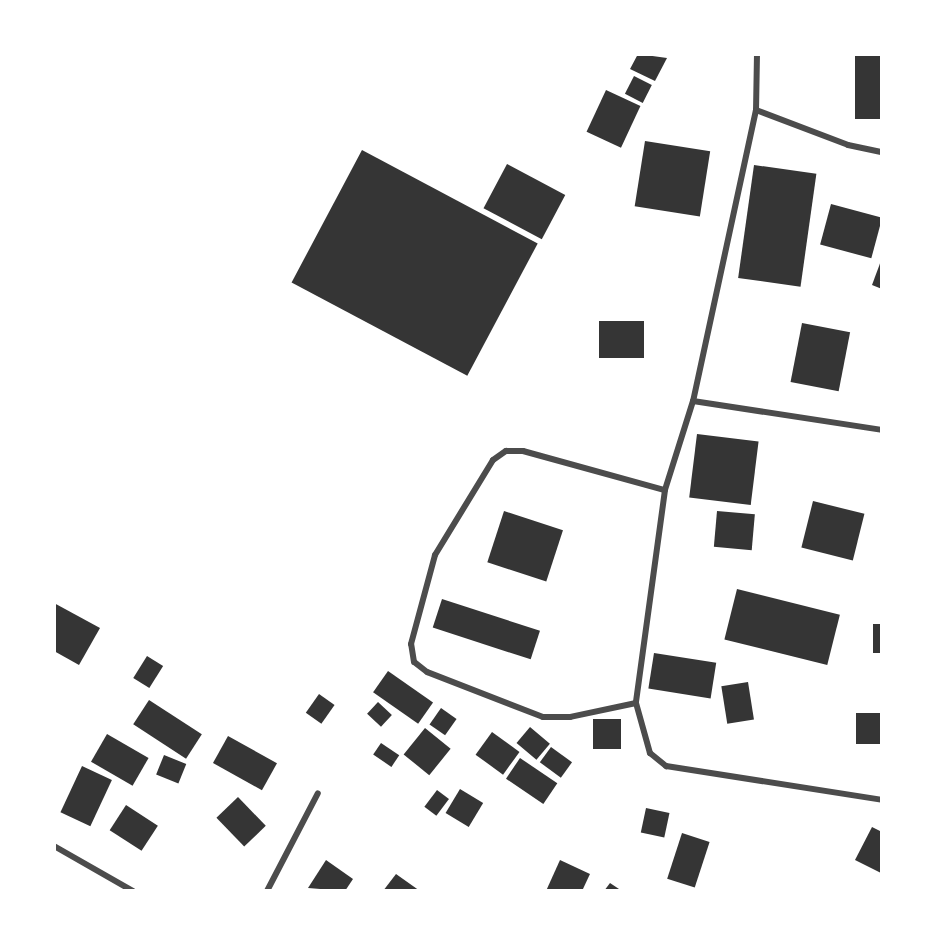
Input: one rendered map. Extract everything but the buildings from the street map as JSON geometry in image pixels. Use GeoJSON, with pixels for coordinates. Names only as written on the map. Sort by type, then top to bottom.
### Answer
{"type":"FeatureCollection","features":[{"type":"Feature","properties":{"kind":"street"},"geometry":{"type":"LineString","coordinates":[[757,54],[756,110],[693,401],[665,490],[636,703],[650,753],[666,766],[882,800]]}},
{"type":"Feature","properties":{"kind":"street"},"geometry":{"type":"LineString","coordinates":[[756,110],[848,145],[882,152]]}},
{"type":"Feature","properties":{"kind":"street"},"geometry":{"type":"LineString","coordinates":[[693,401],[882,430]]}},
{"type":"Feature","properties":{"kind":"street"},"geometry":{"type":"LineString","coordinates":[[636,703],[570,717],[543,717],[427,672],[414,662],[411,644],[435,555],[493,460],[506,451],[523,451],[665,490]]}},
{"type":"Feature","properties":{"kind":"street"},"geometry":{"type":"LineString","coordinates":[[267,891],[318,793]]}},
{"type":"Feature","properties":{"kind":"street"},"geometry":{"type":"LineString","coordinates":[[54,846],[133,891]]}}]}
